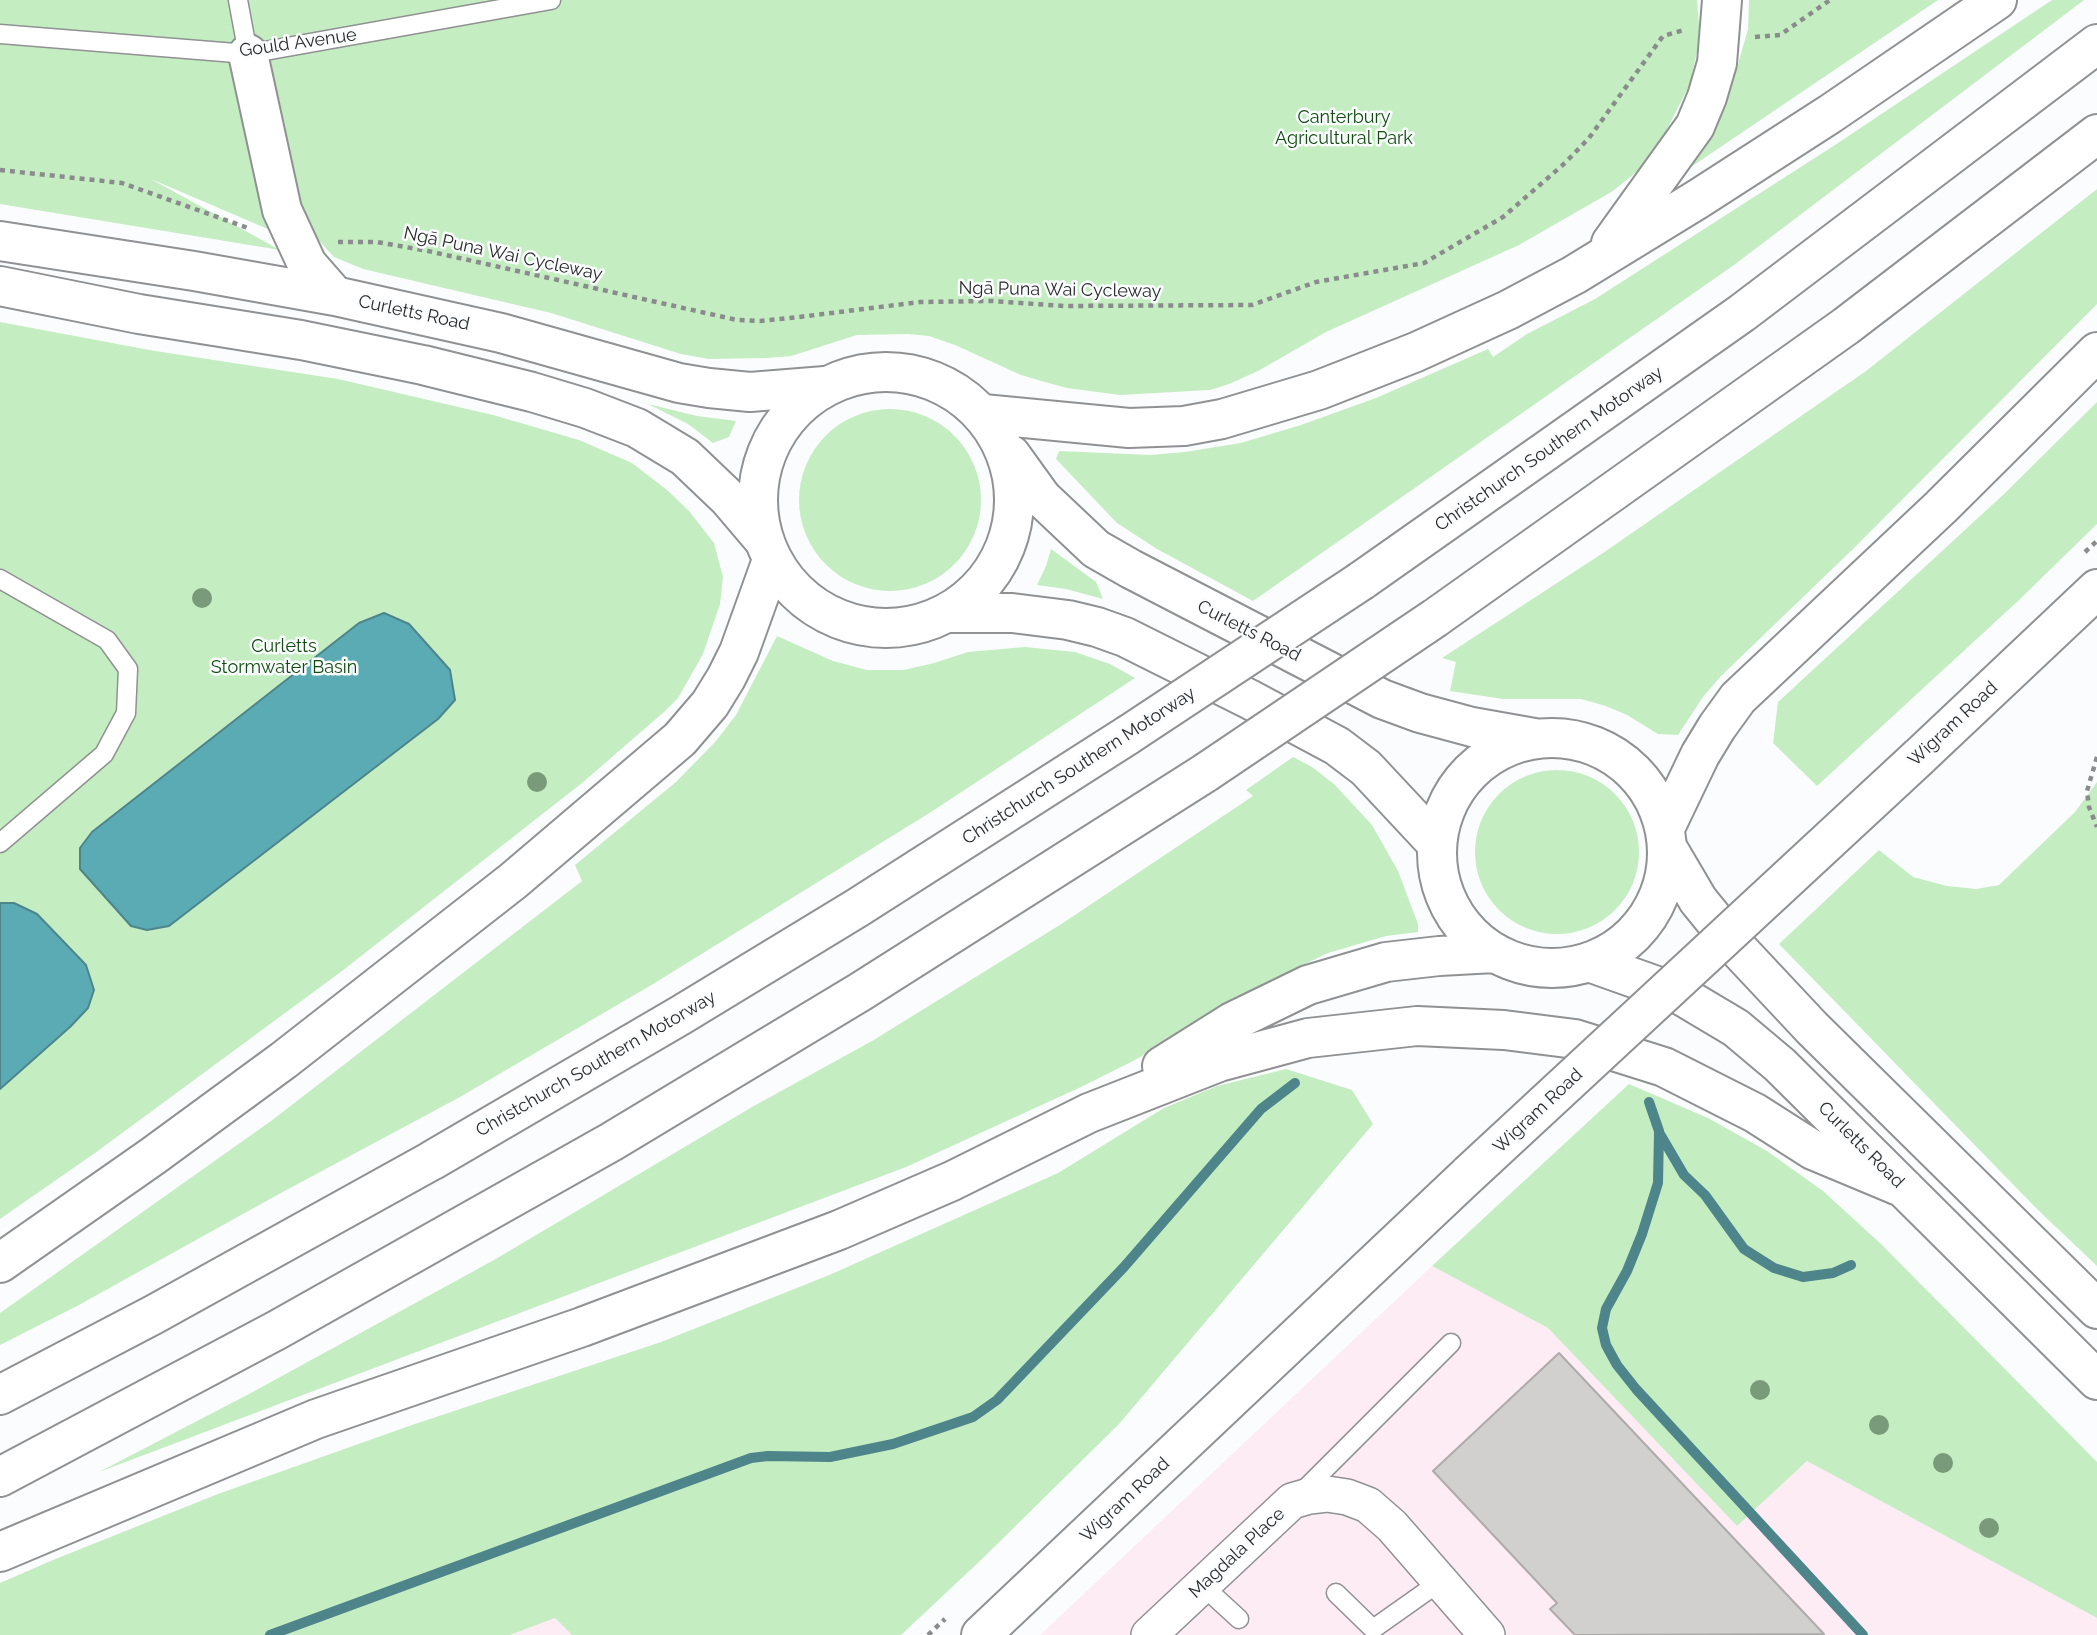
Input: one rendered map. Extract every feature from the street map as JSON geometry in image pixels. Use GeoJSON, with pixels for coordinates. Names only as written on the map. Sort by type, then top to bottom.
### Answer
{"type":"FeatureCollection","features":[{"type":"Feature","properties":{"kind":"main road"},"geometry":{"type":"LineString","coordinates":[[1599,258],[1657,182],[1695,126],[1717,63],[1721,0]]}},
{"type":"Feature","properties":{"kind":"main road"},"geometry":{"type":"LineString","coordinates":[[983,414],[1129,428],[1184,426],[1222,419],[1319,390],[1416,352],[1508,310],[1574,275],[1797,136],[1997,0]]}},
{"type":"Feature","properties":{"kind":"main road","name":"Christchurch Southern Motorway"},"geometry":{"type":"LineString","coordinates":[[0,1395],[153,1315],[431,1161],[597,1064],[857,908],[1128,735],[1361,581],[1742,313],[2097,44]]}},
{"type":"Feature","properties":{"kind":"main road"},"geometry":{"type":"LineString","coordinates":[[248,54],[285,219],[307,264],[335,296]]}},
{"type":"Feature","properties":{"kind":"main road"},"geometry":{"type":"LineString","coordinates":[[0,1477],[277,1330],[611,1142],[860,992],[1205,773],[1436,618],[1846,326],[2097,134]]}},
{"type":"Feature","properties":{"kind":"main road","name":"Curletts Road"},"geometry":{"type":"LineString","coordinates":[[0,241],[335,296],[501,333],[679,383],[750,392],[825,386],[851,375],[880,371],[908,373],[936,380],[961,395],[983,414],[1042,498],[1097,548],[1195,603],[1382,699],[1472,727],[1535,738]]}},
{"type":"Feature","properties":{"kind":"main road"},"geometry":{"type":"LineString","coordinates":[[0,286],[139,314],[301,340],[423,365],[532,392],[637,428],[685,457],[728,498],[767,549],[786,581],[804,599],[825,613],[849,623],[873,628],[898,628],[923,623],[947,613],[975,593],[996,566],[1010,536],[1015,502],[1007,450]]}},
{"type":"Feature","properties":{"kind":"main road"},"geometry":{"type":"LineString","coordinates":[[2097,352],[1941,507],[1738,698],[1700,755],[1667,839],[1665,878],[1655,906],[1638,930],[1615,949],[1589,962],[1557,968],[1525,965],[1495,953],[1469,933],[1450,907],[1439,877],[1437,844],[1446,807],[1467,774],[1498,750],[1535,738],[1570,738],[1603,749],[1632,768],[1653,795],[1667,839],[1698,900],[1737,948],[1812,1028],[2097,1309]]}},
{"type":"Feature","properties":{"kind":"main road"},"geometry":{"type":"LineString","coordinates":[[0,1263],[284,1060],[513,881],[680,739],[710,704],[739,652],[767,549],[757,509],[758,479],[767,450],[781,425],[800,403],[825,386]]}},
{"type":"Feature","properties":{"kind":"main road","name":"Wigram Road"},"geometry":{"type":"LineString","coordinates":[[981,1635],[1469,1174],[2097,589]]}},
{"type":"Feature","properties":{"kind":"main road"},"geometry":{"type":"LineString","coordinates":[[947,613],[1012,613],[1068,620],[1125,637],[1337,746],[1356,761],[1437,844]]}},
{"type":"Feature","properties":{"kind":"main road"},"geometry":{"type":"LineString","coordinates":[[1089,1113],[1232,1022],[1308,985],[1386,962],[1495,953]]}},
{"type":"Feature","properties":{"kind":"main road","name":"Curletts Road"},"geometry":{"type":"LineString","coordinates":[[1589,962],[1679,994],[1736,1028],[1780,1065],[2097,1380]]}},
{"type":"Feature","properties":{"kind":"main road"},"geometry":{"type":"LineString","coordinates":[[0,1552],[316,1419],[582,1327],[839,1230],[952,1181],[1089,1113],[1219,1062],[1308,1038],[1417,1026],[1504,1030],[1575,1039],[1664,1067],[1755,1113],[1814,1150],[1904,1188]]}},
{"type":"Feature","properties":{"kind":"street","name":"Magdala Place"},"geometry":{"type":"LineString","coordinates":[[1149,1635],[1292,1501],[1327,1494],[1368,1504],[1392,1526],[1487,1635]]}},
{"type":"Feature","properties":{"kind":"lane"},"geometry":{"type":"LineString","coordinates":[[238,0],[248,54]]}},
{"type":"Feature","properties":{"kind":"lane","name":"Gould Avenue"},"geometry":{"type":"LineString","coordinates":[[0,34],[248,54],[551,0]]}},
{"type":"Feature","properties":{"kind":"lane"},"geometry":{"type":"LineString","coordinates":[[0,579],[107,640],[128,670],[127,713],[104,754],[0,843]]}},
{"type":"Feature","properties":{"kind":"lane"},"geometry":{"type":"LineString","coordinates":[[1292,1501],[1451,1343]]}},
{"type":"Feature","properties":{"kind":"lane"},"geometry":{"type":"LineString","coordinates":[[1336,1593],[1373,1629],[1441,1581]]}},
{"type":"Feature","properties":{"kind":"lane"},"geometry":{"type":"LineString","coordinates":[[1202,1585],[1239,1619]]}},
{"type":"Feature","properties":{"kind":"path"},"geometry":{"type":"LineString","coordinates":[[1749,37],[1780,35],[1830,0]]}},
{"type":"Feature","properties":{"kind":"path","name":"Ngā Puna Wai Cycleway"},"geometry":{"type":"LineString","coordinates":[[335,243],[377,242],[737,320],[786,319],[920,302],[992,301],[1064,306],[1252,305],[1316,282],[1424,263],[1503,217],[1565,163],[1589,138],[1663,36],[1688,30]]}},
{"type":"Feature","properties":{"kind":"path"},"geometry":{"type":"LineString","coordinates":[[0,170],[122,183],[251,229]]}},
{"type":"Feature","properties":{"kind":"path"},"geometry":{"type":"LineString","coordinates":[[2097,757],[2087,791],[2089,807],[2097,827]]}},
{"type":"Feature","properties":{"kind":"shaded area"},"geometry":{"type":"Polygon","coordinates":[[[1432,1266],[1548,1328],[1737,1526],[1807,1461],[2097,1618],[2097,1635],[1040,1635],[1432,1266]]]}},
{"type":"Feature","properties":{"kind":"shaded area"},"geometry":{"type":"Polygon","coordinates":[[[555,1618],[572,1635],[510,1635],[555,1618]]]}},
{"type":"Feature","properties":{"kind":"green space","name":"Canterbury Agricultural Park"},"geometry":{"type":"Polygon","coordinates":[[[0,0],[1697,0],[1700,38],[1690,84],[1661,141],[1640,169],[1613,191],[1519,245],[1326,332],[1258,371],[1229,384],[1210,390],[1120,395],[1067,388],[1045,382],[1021,375],[955,345],[929,336],[908,334],[857,335],[791,356],[709,359],[681,354],[551,313],[363,269],[334,257],[311,232],[270,230],[151,179],[280,250],[0,204],[0,0]]]}},
{"type":"Feature","properties":{"kind":"green space"},"geometry":{"type":"Polygon","coordinates":[[[1749,0],[1938,0],[1688,169],[1715,124],[1737,68],[1748,29],[1749,0]]]}},
{"type":"Feature","properties":{"kind":"green space"},"geometry":{"type":"Polygon","coordinates":[[[2052,0],[2084,0],[1734,265],[1253,601],[1157,549],[1117,523],[1056,459],[1059,451],[1150,455],[1241,443],[1376,398],[1488,349],[1493,357],[1527,334],[1595,299],[1835,145],[2052,0]]]}},
{"type":"Feature","properties":{"kind":"green space"},"geometry":{"type":"Polygon","coordinates":[[[2097,189],[2097,304],[1854,548],[1721,676],[1703,697],[1678,735],[1658,734],[1627,715],[1581,699],[1503,699],[1450,691],[1456,662],[1442,658],[1603,553],[1866,371],[2097,189]]]}},
{"type":"Feature","properties":{"kind":"green space","name":"Curletts Stormwater Basin"},"geometry":{"type":"Polygon","coordinates":[[[0,322],[155,351],[338,379],[493,415],[579,440],[632,463],[667,490],[689,511],[714,543],[723,577],[720,604],[703,654],[678,698],[664,712],[582,783],[342,971],[95,1153],[0,1219],[0,322]]]}},
{"type":"Feature","properties":{"kind":"green space"},"geometry":{"type":"Polygon","coordinates":[[[2097,402],[2097,524],[2018,601],[1817,786],[1773,743],[1778,702],[2004,494],[2097,402]]]}},
{"type":"Feature","properties":{"kind":"green space"},"geometry":{"type":"Polygon","coordinates":[[[648,404],[697,416],[736,421],[729,437],[713,443],[688,424],[648,404]]]}},
{"type":"Feature","properties":{"kind":"green space"},"geometry":{"type":"Polygon","coordinates":[[[890,409],[925,416],[954,436],[974,465],[981,500],[974,535],[954,564],[925,584],[890,591],[855,584],[826,564],[806,535],[799,500],[806,465],[826,436],[855,416],[890,409]]]}},
{"type":"Feature","properties":{"kind":"green space"},"geometry":{"type":"Polygon","coordinates":[[[1051,549],[1096,582],[1103,599],[1066,589],[1037,585],[1051,549]]]}},
{"type":"Feature","properties":{"kind":"green space"},"geometry":{"type":"Polygon","coordinates":[[[777,636],[833,661],[867,670],[904,670],[968,652],[1025,647],[1075,652],[1110,664],[1135,678],[931,812],[653,984],[460,1097],[77,1306],[0,1345],[0,1313],[271,1121],[582,881],[575,865],[676,782],[716,741],[736,715],[777,636]]]}},
{"type":"Feature","properties":{"kind":"green space"},"geometry":{"type":"Polygon","coordinates":[[[1293,757],[1334,784],[1372,825],[1398,871],[1418,924],[1418,932],[1386,936],[1328,953],[1290,971],[1135,1060],[906,1167],[99,1472],[249,1394],[494,1260],[752,1107],[872,1041],[1063,923],[1253,796],[1246,790],[1293,757]]]}},
{"type":"Feature","properties":{"kind":"green space"},"geometry":{"type":"Polygon","coordinates":[[[1557,770],[1589,776],[1603,783],[1615,794],[1626,806],[1633,820],[1639,852],[1633,884],[1626,898],[1615,910],[1603,921],[1589,928],[1557,934],[1525,928],[1511,921],[1499,910],[1488,898],[1481,884],[1475,852],[1481,820],[1488,806],[1499,794],[1511,783],[1525,776],[1557,770]]]}},
{"type":"Feature","properties":{"kind":"green space"},"geometry":{"type":"Polygon","coordinates":[[[2097,782],[2097,1266],[2037,1209],[1779,944],[1879,850],[1913,877],[1947,886],[1976,889],[1999,885],[2075,812],[2097,782]]]}},
{"type":"Feature","properties":{"kind":"green space"},"geometry":{"type":"Polygon","coordinates":[[[1286,1069],[1352,1090],[1373,1124],[1119,1424],[901,1635],[572,1635],[555,1618],[510,1635],[0,1635],[0,1583],[218,1494],[409,1426],[661,1342],[827,1276],[1058,1173],[1164,1108],[1217,1086],[1286,1069]]]}},
{"type":"Feature","properties":{"kind":"green space"},"geometry":{"type":"Polygon","coordinates":[[[1629,1084],[1708,1118],[1767,1151],[1823,1191],[1881,1244],[2097,1462],[2097,1618],[1807,1461],[1737,1526],[1548,1328],[1432,1266],[1629,1084]]]}},
{"type":"Feature","properties":{"kind":"water"},"geometry":{"type":"Polygon","coordinates":[[[384,613],[409,624],[450,670],[455,700],[438,719],[169,926],[147,930],[131,926],[80,869],[80,848],[92,832],[359,623],[384,613]]]}},
{"type":"Feature","properties":{"kind":"water"},"geometry":{"type":"Polygon","coordinates":[[[0,903],[14,903],[37,914],[86,965],[94,990],[88,1008],[70,1027],[0,1089],[0,903]]]}},
{"type":"Feature","properties":{"kind":"building"},"geometry":{"type":"Polygon","coordinates":[[[1559,1353],[1824,1634],[1575,1635],[1550,1609],[1557,1603],[1433,1471],[1559,1353]]]}},
{"type":"Feature","properties":{"kind":"waterway"},"geometry":{"type":"LineString","coordinates":[[270,1635],[751,1458],[830,1457],[893,1444],[973,1417],[997,1400],[1124,1267],[1261,1109],[1295,1083]]}},
{"type":"Feature","properties":{"kind":"waterway"},"geometry":{"type":"LineString","coordinates":[[1649,1102],[1659,1131],[1658,1183],[1627,1271],[1606,1309],[1602,1328],[1606,1345],[1617,1365],[1636,1389],[1863,1635]]}},
{"type":"Feature","properties":{"kind":"waterway"},"geometry":{"type":"LineString","coordinates":[[1660,1134],[1684,1175],[1705,1195],[1744,1249],[1774,1268],[1803,1277],[1833,1273],[1851,1265]]}}]}
